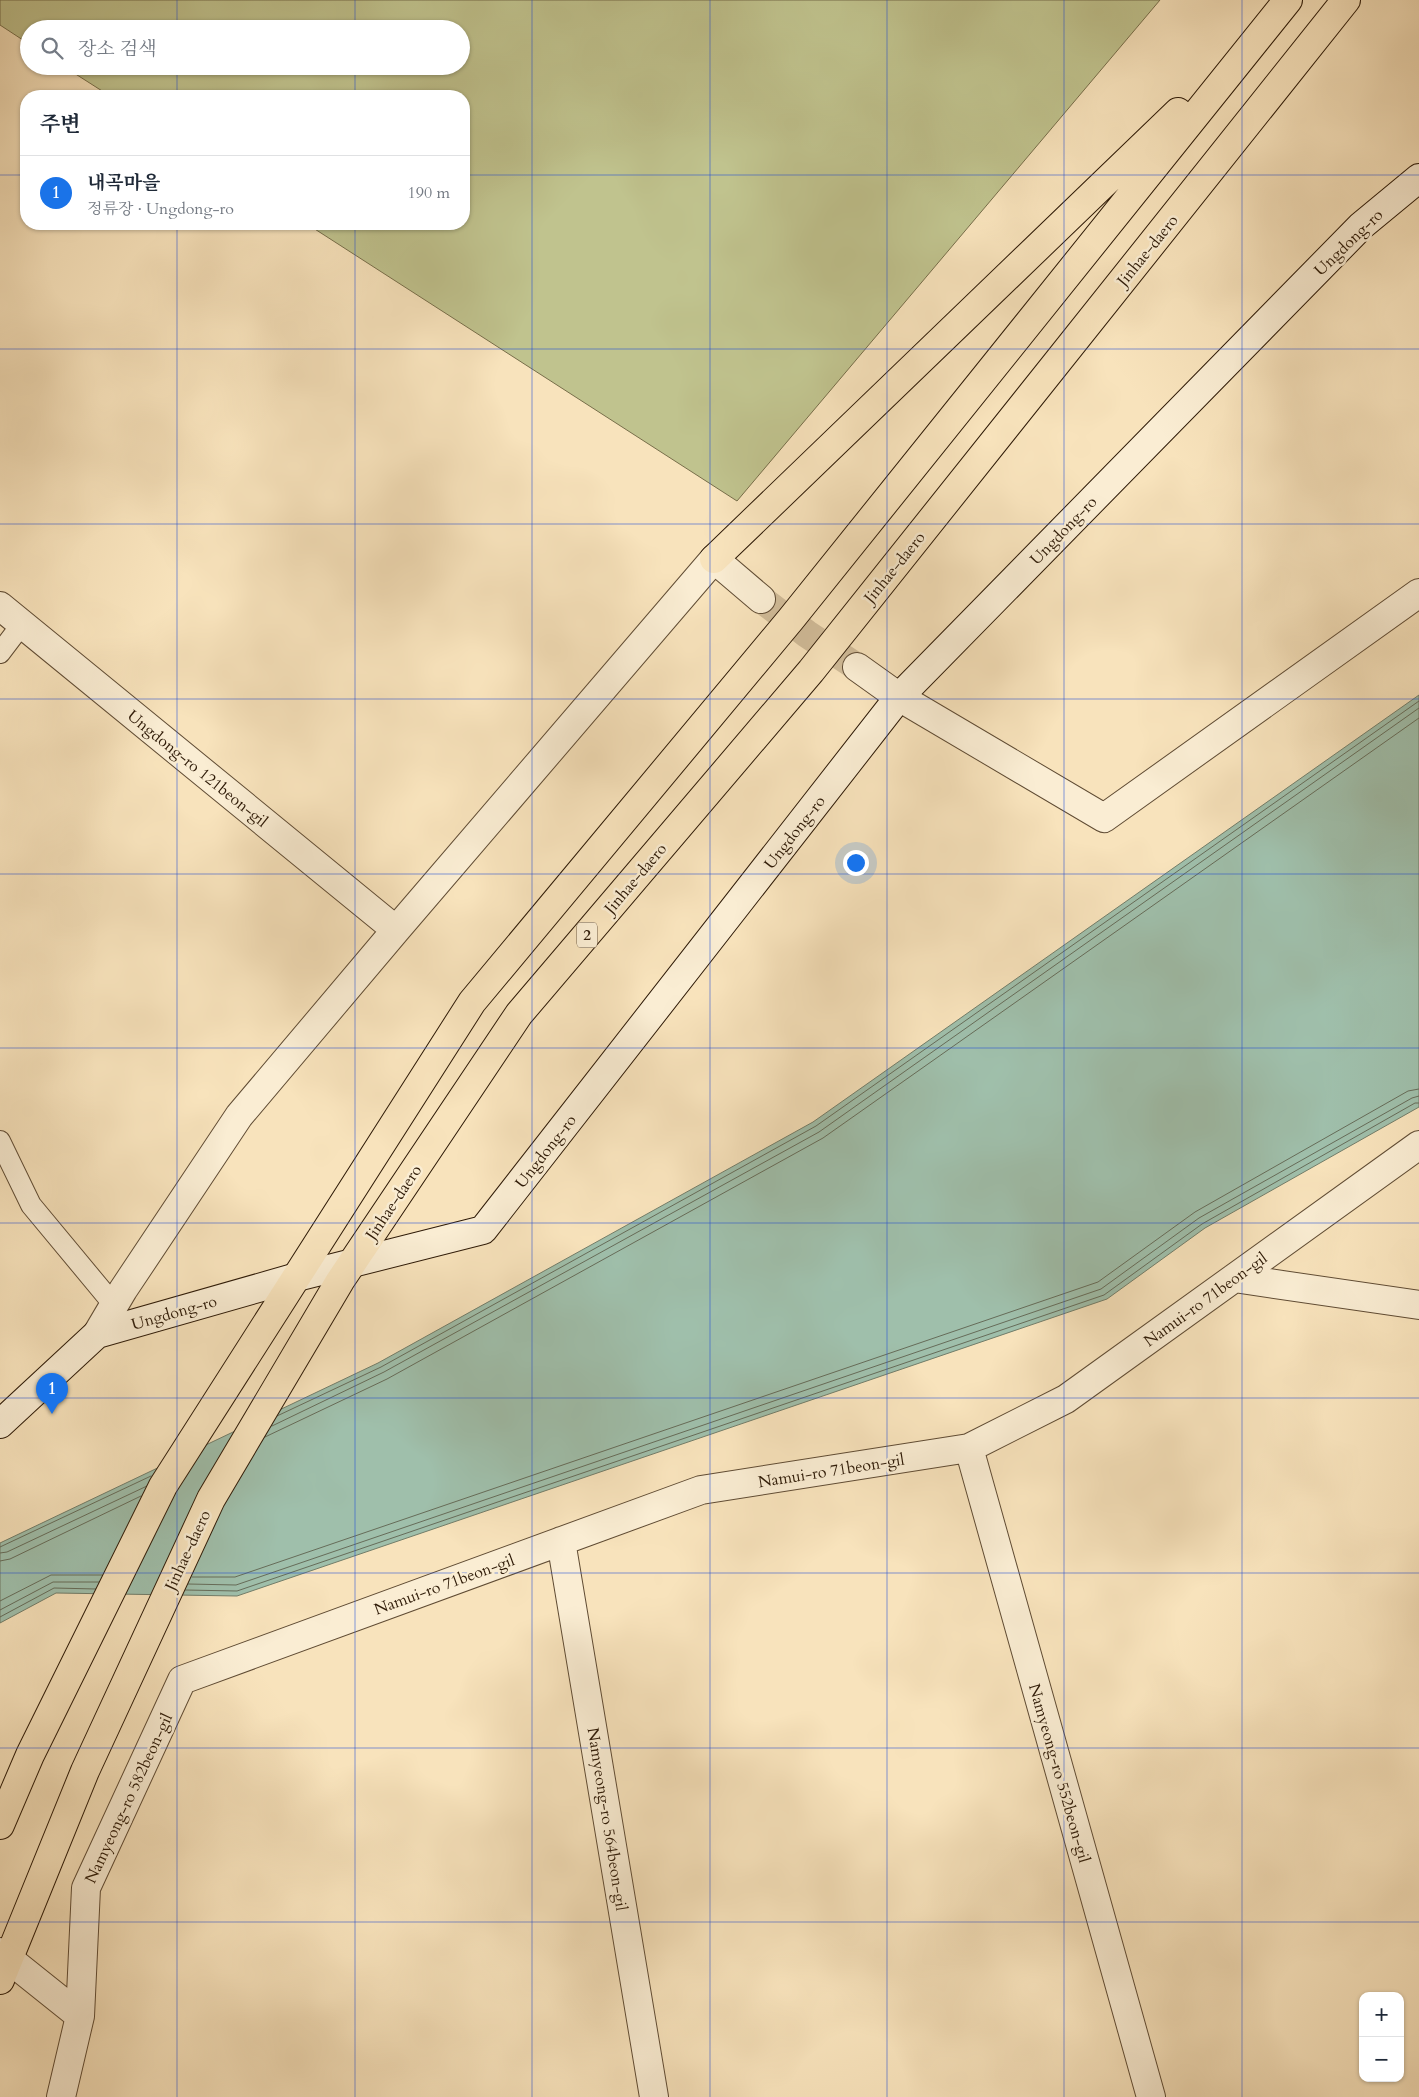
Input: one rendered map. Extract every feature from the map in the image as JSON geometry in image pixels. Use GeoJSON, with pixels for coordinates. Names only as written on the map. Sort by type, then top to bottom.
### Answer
{"type":"FeatureCollection","features":[{"type":"Feature","properties":{"kind":"highway"},"geometry":{"type":"LineString","coordinates":[[0,1825],[30,1755],[163,1486],[472,1002],[791,619],[1288,0]]}},
{"type":"Feature","properties":{"kind":"highway","name":"Jinhae-daero"},"geometry":{"type":"LineString","coordinates":[[3,1964],[85,1771],[210,1499],[352,1263],[519,1014],[811,671],[1346,0]]}},
{"type":"Feature","properties":{"kind":"highway"},"geometry":{"type":"LineString","coordinates":[[714,559],[959,325],[1265,28]]}},
{"type":"Feature","properties":{"kind":"street","name":"Ungdong-ro"},"geometry":{"type":"LineString","coordinates":[[97,1334],[297,1277],[483,1230],[899,697],[1361,226],[1419,178]]}},
{"type":"Feature","properties":{"kind":"street","name":"Ungdong-ro"},"geometry":{"type":"LineString","coordinates":[[0,1424],[97,1334],[239,1116],[714,559]]}},
{"type":"Feature","properties":{"kind":"street"},"geometry":{"type":"LineString","coordinates":[[714,559],[761,599]]}},
{"type":"Feature","properties":{"kind":"street"},"geometry":{"type":"LineString","coordinates":[[856,667],[899,697],[1104,818],[1419,593]]}},
{"type":"Feature","properties":{"kind":"street","name":"Ungdong-ro 121beon-gil"},"geometry":{"type":"LineString","coordinates":[[0,606],[396,930]]}},
{"type":"Feature","properties":{"kind":"street","name":"Namui-ro 71beon-gil"},"geometry":{"type":"LineString","coordinates":[[182,1680],[701,1490],[969,1448],[1066,1399],[1419,1144]]}},
{"type":"Feature","properties":{"kind":"street"},"geometry":{"type":"LineString","coordinates":[[1234,1278],[1419,1305]]}},
{"type":"Feature","properties":{"kind":"street","name":"Namyeong-ro 552beon-gil"},"geometry":{"type":"LineString","coordinates":[[969,1448],[1151,2097]]}},
{"type":"Feature","properties":{"kind":"street","name":"Namyeong-ro 564beon-gil"},"geometry":{"type":"LineString","coordinates":[[561,1541],[654,2097]]}},
{"type":"Feature","properties":{"kind":"street","name":"Namyeong-ro 582beon-gil"},"geometry":{"type":"LineString","coordinates":[[61,2097],[80,2016],[86,1888],[182,1680]]}},
{"type":"Feature","properties":{"kind":"street"},"geometry":{"type":"LineString","coordinates":[[3,1964],[80,2016]]}},
{"type":"Feature","properties":{"kind":"lane"},"geometry":{"type":"LineString","coordinates":[[0,654],[22,624]]}},
{"type":"Feature","properties":{"kind":"lane"},"geometry":{"type":"LineString","coordinates":[[0,1141],[31,1205],[114,1306]]}},
{"type":"Feature","properties":{"kind":"green space"},"geometry":{"type":"Polygon","coordinates":[[[0,0],[1160,0],[737,501],[316,230],[470,230],[470,90],[101,90],[77,75],[470,75],[470,20],[20,20],[20,38],[0,25],[0,0]]]}},
{"type":"Feature","properties":{"kind":"water"},"geometry":{"type":"Polygon","coordinates":[[[1419,695],[1419,1107],[1205,1228],[1107,1299],[237,1596],[56,1593],[0,1623],[0,1543],[378,1363],[813,1122],[1419,695]]]}},
{"type":"Feature","properties":{"kind":"tunnel"},"geometry":{"type":"LineString","coordinates":[[761,599],[807,634],[857,667]]}},
{"type":"Feature","properties":{"kind":"place","name":"내곡마을"},"geometry":{"type":"Point","coordinates":[52,1414]}}]}
